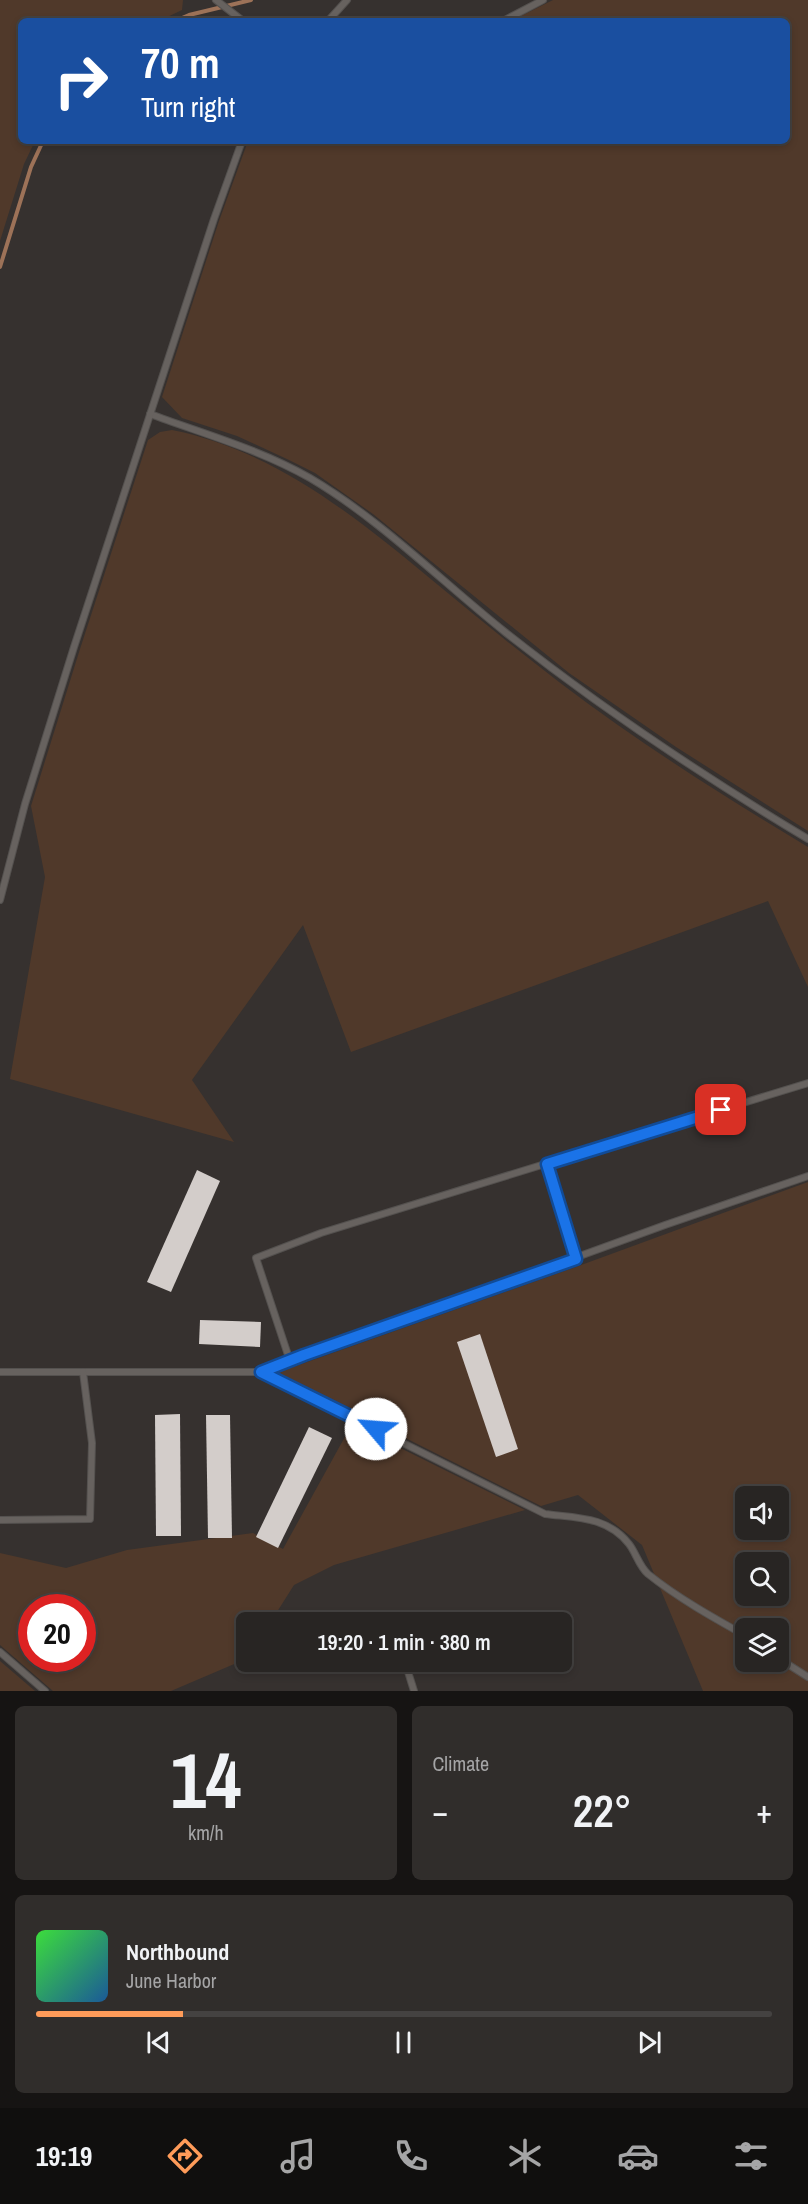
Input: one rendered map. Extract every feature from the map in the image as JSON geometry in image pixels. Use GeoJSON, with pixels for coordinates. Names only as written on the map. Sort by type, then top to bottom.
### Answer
{"type":"FeatureCollection","features":[{"type":"Feature","properties":{"kind":"lane"},"geometry":{"type":"LineString","coordinates":[[216,0],[239,18]]}},
{"type":"Feature","properties":{"kind":"lane"},"geometry":{"type":"LineString","coordinates":[[331,18],[347,0]]}},
{"type":"Feature","properties":{"kind":"lane"},"geometry":{"type":"LineString","coordinates":[[508,18],[543,0]]}},
{"type":"Feature","properties":{"kind":"lane"},"geometry":{"type":"LineString","coordinates":[[0,900],[25,804],[52,716],[214,219],[241,144]]}},
{"type":"Feature","properties":{"kind":"lane"},"geometry":{"type":"LineString","coordinates":[[150,414],[234,443],[311,479],[369,519],[504,631],[565,678],[672,753],[808,839]]}},
{"type":"Feature","properties":{"kind":"lane"},"geometry":{"type":"LineString","coordinates":[[290,1361],[256,1258],[321,1233],[808,1083]]}},
{"type":"Feature","properties":{"kind":"lane"},"geometry":{"type":"LineString","coordinates":[[547,1164],[576,1259]]}},
{"type":"Feature","properties":{"kind":"lane"},"geometry":{"type":"LineString","coordinates":[[0,1372],[261,1372],[808,1176]]}},
{"type":"Feature","properties":{"kind":"lane"},"geometry":{"type":"LineString","coordinates":[[0,1520],[90,1519],[92,1443],[82,1372]]}},
{"type":"Feature","properties":{"kind":"lane"},"geometry":{"type":"LineString","coordinates":[[261,1372],[545,1514],[578,1516],[602,1522],[621,1535],[634,1552],[642,1569],[660,1583],[735,1629]]}},
{"type":"Feature","properties":{"kind":"lane"},"geometry":{"type":"LineString","coordinates":[[0,1652],[45,1691]]}},
{"type":"Feature","properties":{"kind":"lane"},"geometry":{"type":"LineString","coordinates":[[789,1665],[808,1677]]}},
{"type":"Feature","properties":{"kind":"lane"},"geometry":{"type":"LineString","coordinates":[[408,1672],[414,1691]]}},
{"type":"Feature","properties":{"kind":"shaded area"},"geometry":{"type":"Polygon","coordinates":[[[0,0],[183,0],[182,10],[165,18],[18,18],[18,144],[34,144],[24,164],[0,241],[0,0]]]}},
{"type":"Feature","properties":{"kind":"shaded area"},"geometry":{"type":"Polygon","coordinates":[[[553,0],[808,0],[808,831],[676,747],[569,673],[373,514],[315,473],[237,436],[182,418],[162,397],[219,221],[247,144],[790,144],[790,18],[517,18],[553,0]]]}},
{"type":"Feature","properties":{"kind":"shaded area"},"geometry":{"type":"Polygon","coordinates":[[[172,430],[244,453],[311,488],[373,532],[559,682],[619,726],[681,768],[808,847],[808,987],[768,901],[351,1052],[303,925],[192,1080],[234,1142],[10,1079],[45,877],[31,806],[148,440],[160,432],[172,430]]]}},
{"type":"Feature","properties":{"kind":"shaded area"},"geometry":{"type":"Polygon","coordinates":[[[808,1182],[808,1691],[703,1691],[642,1545],[578,1495],[541,1506],[276,1373],[808,1182]]]}},
{"type":"Feature","properties":{"kind":"shaded area"},"geometry":{"type":"Polygon","coordinates":[[[352,1424],[525,1510],[334,1565],[294,1585],[277,1612],[236,1612],[236,1663],[171,1691],[53,1691],[31,1672],[96,1672],[96,1594],[18,1594],[18,1661],[0,1645],[0,1553],[66,1568],[127,1550],[253,1533],[283,1549],[352,1424]]]}},
{"type":"Feature","properties":{"kind":"shaded area"},"geometry":{"type":"Polygon","coordinates":[[[0,1661],[35,1691],[0,1691],[0,1661]]]}},
{"type":"Feature","properties":{"kind":"building"},"geometry":{"type":"Polygon","coordinates":[[[197,1170],[220,1181],[171,1292],[147,1282],[197,1170]]]}},
{"type":"Feature","properties":{"kind":"building"},"geometry":{"type":"Polygon","coordinates":[[[200,1320],[261,1322],[260,1347],[199,1344],[200,1320]]]}},
{"type":"Feature","properties":{"kind":"building"},"geometry":{"type":"Polygon","coordinates":[[[480,1334],[518,1449],[496,1457],[457,1342],[480,1334]]]}},
{"type":"Feature","properties":{"kind":"building"},"geometry":{"type":"Polygon","coordinates":[[[180,1414],[181,1536],[156,1536],[155,1415],[180,1414]]]}},
{"type":"Feature","properties":{"kind":"building"},"geometry":{"type":"Polygon","coordinates":[[[206,1415],[230,1415],[232,1538],[208,1538],[206,1415]]]}},
{"type":"Feature","properties":{"kind":"building"},"geometry":{"type":"Polygon","coordinates":[[[309,1427],[332,1438],[278,1548],[256,1537],[309,1427]]]}},
{"type":"Feature","properties":{"kind":"waterway"},"geometry":{"type":"LineString","coordinates":[[182,18],[251,0]]}},
{"type":"Feature","properties":{"kind":"waterway"},"geometry":{"type":"LineString","coordinates":[[0,267],[31,167],[42,144]]}},
{"type":"Feature","properties":{"kind":"route"},"geometry":{"type":"LineString","coordinates":[[376,1429],[261,1372],[576,1259],[547,1164],[721,1110]]}}]}
